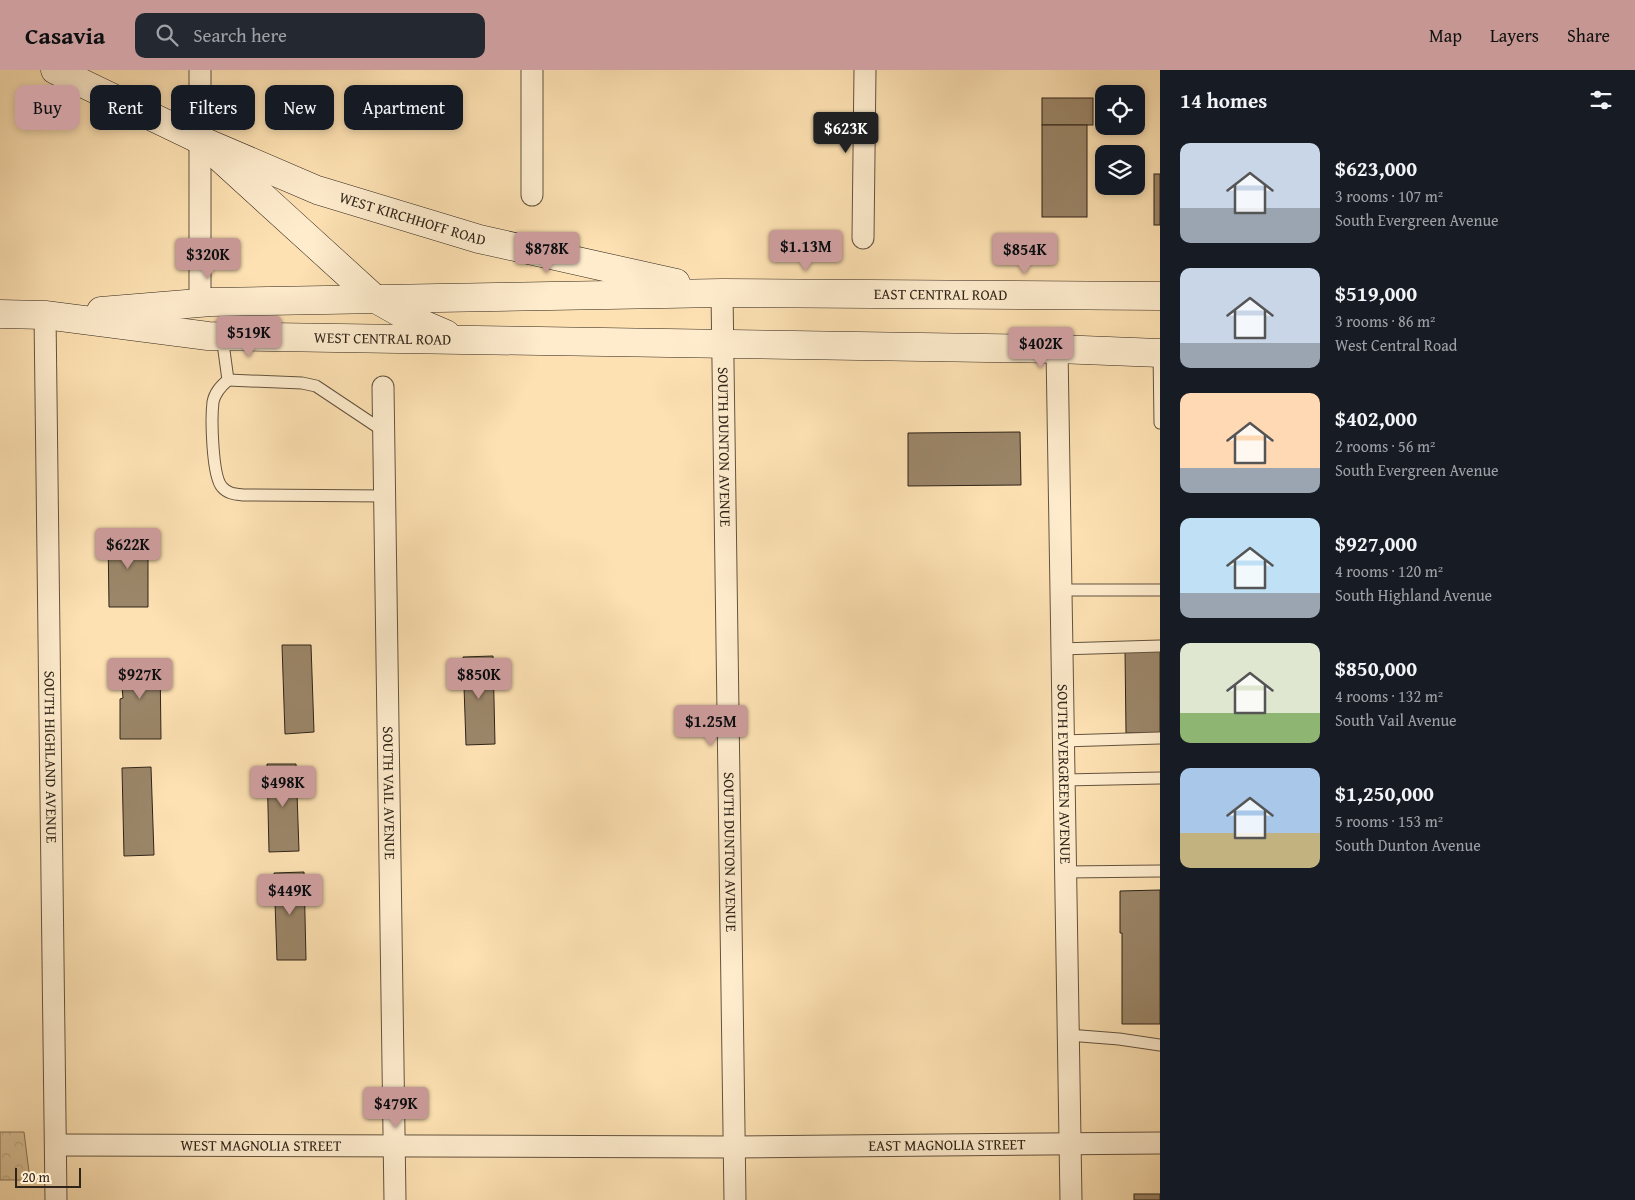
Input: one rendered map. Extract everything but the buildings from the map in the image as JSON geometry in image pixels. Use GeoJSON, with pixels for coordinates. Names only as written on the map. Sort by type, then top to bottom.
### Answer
{"type":"FeatureCollection","features":[{"type":"Feature","properties":{"kind":"main road","name":"WEST KIRCHHOFF ROAD"},"geometry":{"type":"LineString","coordinates":[[56,70],[198,138],[317,190],[479,240],[722,293]]}},
{"type":"Feature","properties":{"kind":"main road","name":"WEST KIRCHHOFF ROAD"},"geometry":{"type":"LineString","coordinates":[[198,138],[374,298],[411,319],[458,339]]}},
{"type":"Feature","properties":{"kind":"main road","name":"EAST CENTRAL ROAD"},"geometry":{"type":"LineString","coordinates":[[722,293],[1160,296]]}},
{"type":"Feature","properties":{"kind":"main road","name":"WEST CENTRAL ROAD"},"geometry":{"type":"LineString","coordinates":[[45,316],[200,303],[374,298],[722,293]]}},
{"type":"Feature","properties":{"kind":"main road","name":"WEST CENTRAL ROAD"},"geometry":{"type":"LineString","coordinates":[[0,314],[45,316],[222,336],[722,343]]}},
{"type":"Feature","properties":{"kind":"main road"},"geometry":{"type":"LineString","coordinates":[[722,343],[1057,348],[1159,353]]}},
{"type":"Feature","properties":{"kind":"street"},"geometry":{"type":"LineString","coordinates":[[200,70],[198,138],[200,303]]}},
{"type":"Feature","properties":{"kind":"street"},"geometry":{"type":"LineString","coordinates":[[532,70],[532,195]]}},
{"type":"Feature","properties":{"kind":"street"},"geometry":{"type":"LineString","coordinates":[[863,238],[865,70]]}},
{"type":"Feature","properties":{"kind":"street","name":"SOUTH DUNTON AVENUE"},"geometry":{"type":"LineString","coordinates":[[722,293],[735,1200]]}},
{"type":"Feature","properties":{"kind":"street","name":"SOUTH HIGHLAND AVENUE"},"geometry":{"type":"LineString","coordinates":[[45,316],[56,1200]]}},
{"type":"Feature","properties":{"kind":"street","name":"SOUTH EVERGREEN AVENUE"},"geometry":{"type":"LineString","coordinates":[[1057,348],[1060,649],[1071,1200]]}},
{"type":"Feature","properties":{"kind":"street","name":"SOUTH VAIL AVENUE"},"geometry":{"type":"LineString","coordinates":[[383,387],[382,430],[385,496],[394,1200]]}},
{"type":"Feature","properties":{"kind":"street","name":"EAST MAGNOLIA STREET"},"geometry":{"type":"LineString","coordinates":[[735,1147],[1160,1143]]}},
{"type":"Feature","properties":{"kind":"street","name":"WEST MAGNOLIA STREET"},"geometry":{"type":"LineString","coordinates":[[56,1145],[735,1147]]}},
{"type":"Feature","properties":{"kind":"lane"},"geometry":{"type":"LineString","coordinates":[[222,336],[228,380]]}},
{"type":"Feature","properties":{"kind":"lane"},"geometry":{"type":"LineString","coordinates":[[1159,353],[1160,423]]}},
{"type":"Feature","properties":{"kind":"lane"},"geometry":{"type":"LineString","coordinates":[[382,430],[316,386],[302,383],[228,380],[216,392],[213,402],[213,441],[217,480],[231,494],[385,496]]}},
{"type":"Feature","properties":{"kind":"lane"},"geometry":{"type":"LineString","coordinates":[[1060,590],[1160,590]]}},
{"type":"Feature","properties":{"kind":"lane"},"geometry":{"type":"LineString","coordinates":[[1060,649],[1160,646]]}},
{"type":"Feature","properties":{"kind":"lane"},"geometry":{"type":"LineString","coordinates":[[1063,741],[1160,738]]}},
{"type":"Feature","properties":{"kind":"lane"},"geometry":{"type":"LineString","coordinates":[[1064,780],[1160,778]]}},
{"type":"Feature","properties":{"kind":"lane"},"geometry":{"type":"LineString","coordinates":[[1065,872],[1160,871]]}},
{"type":"Feature","properties":{"kind":"lane"},"geometry":{"type":"LineString","coordinates":[[1068,1035],[1160,1045]]}},
{"type":"Feature","properties":{"kind":"green space"},"geometry":{"type":"Polygon","coordinates":[[[0,1132],[24,1132],[30,1180],[0,1180],[0,1132]]]}}]}
